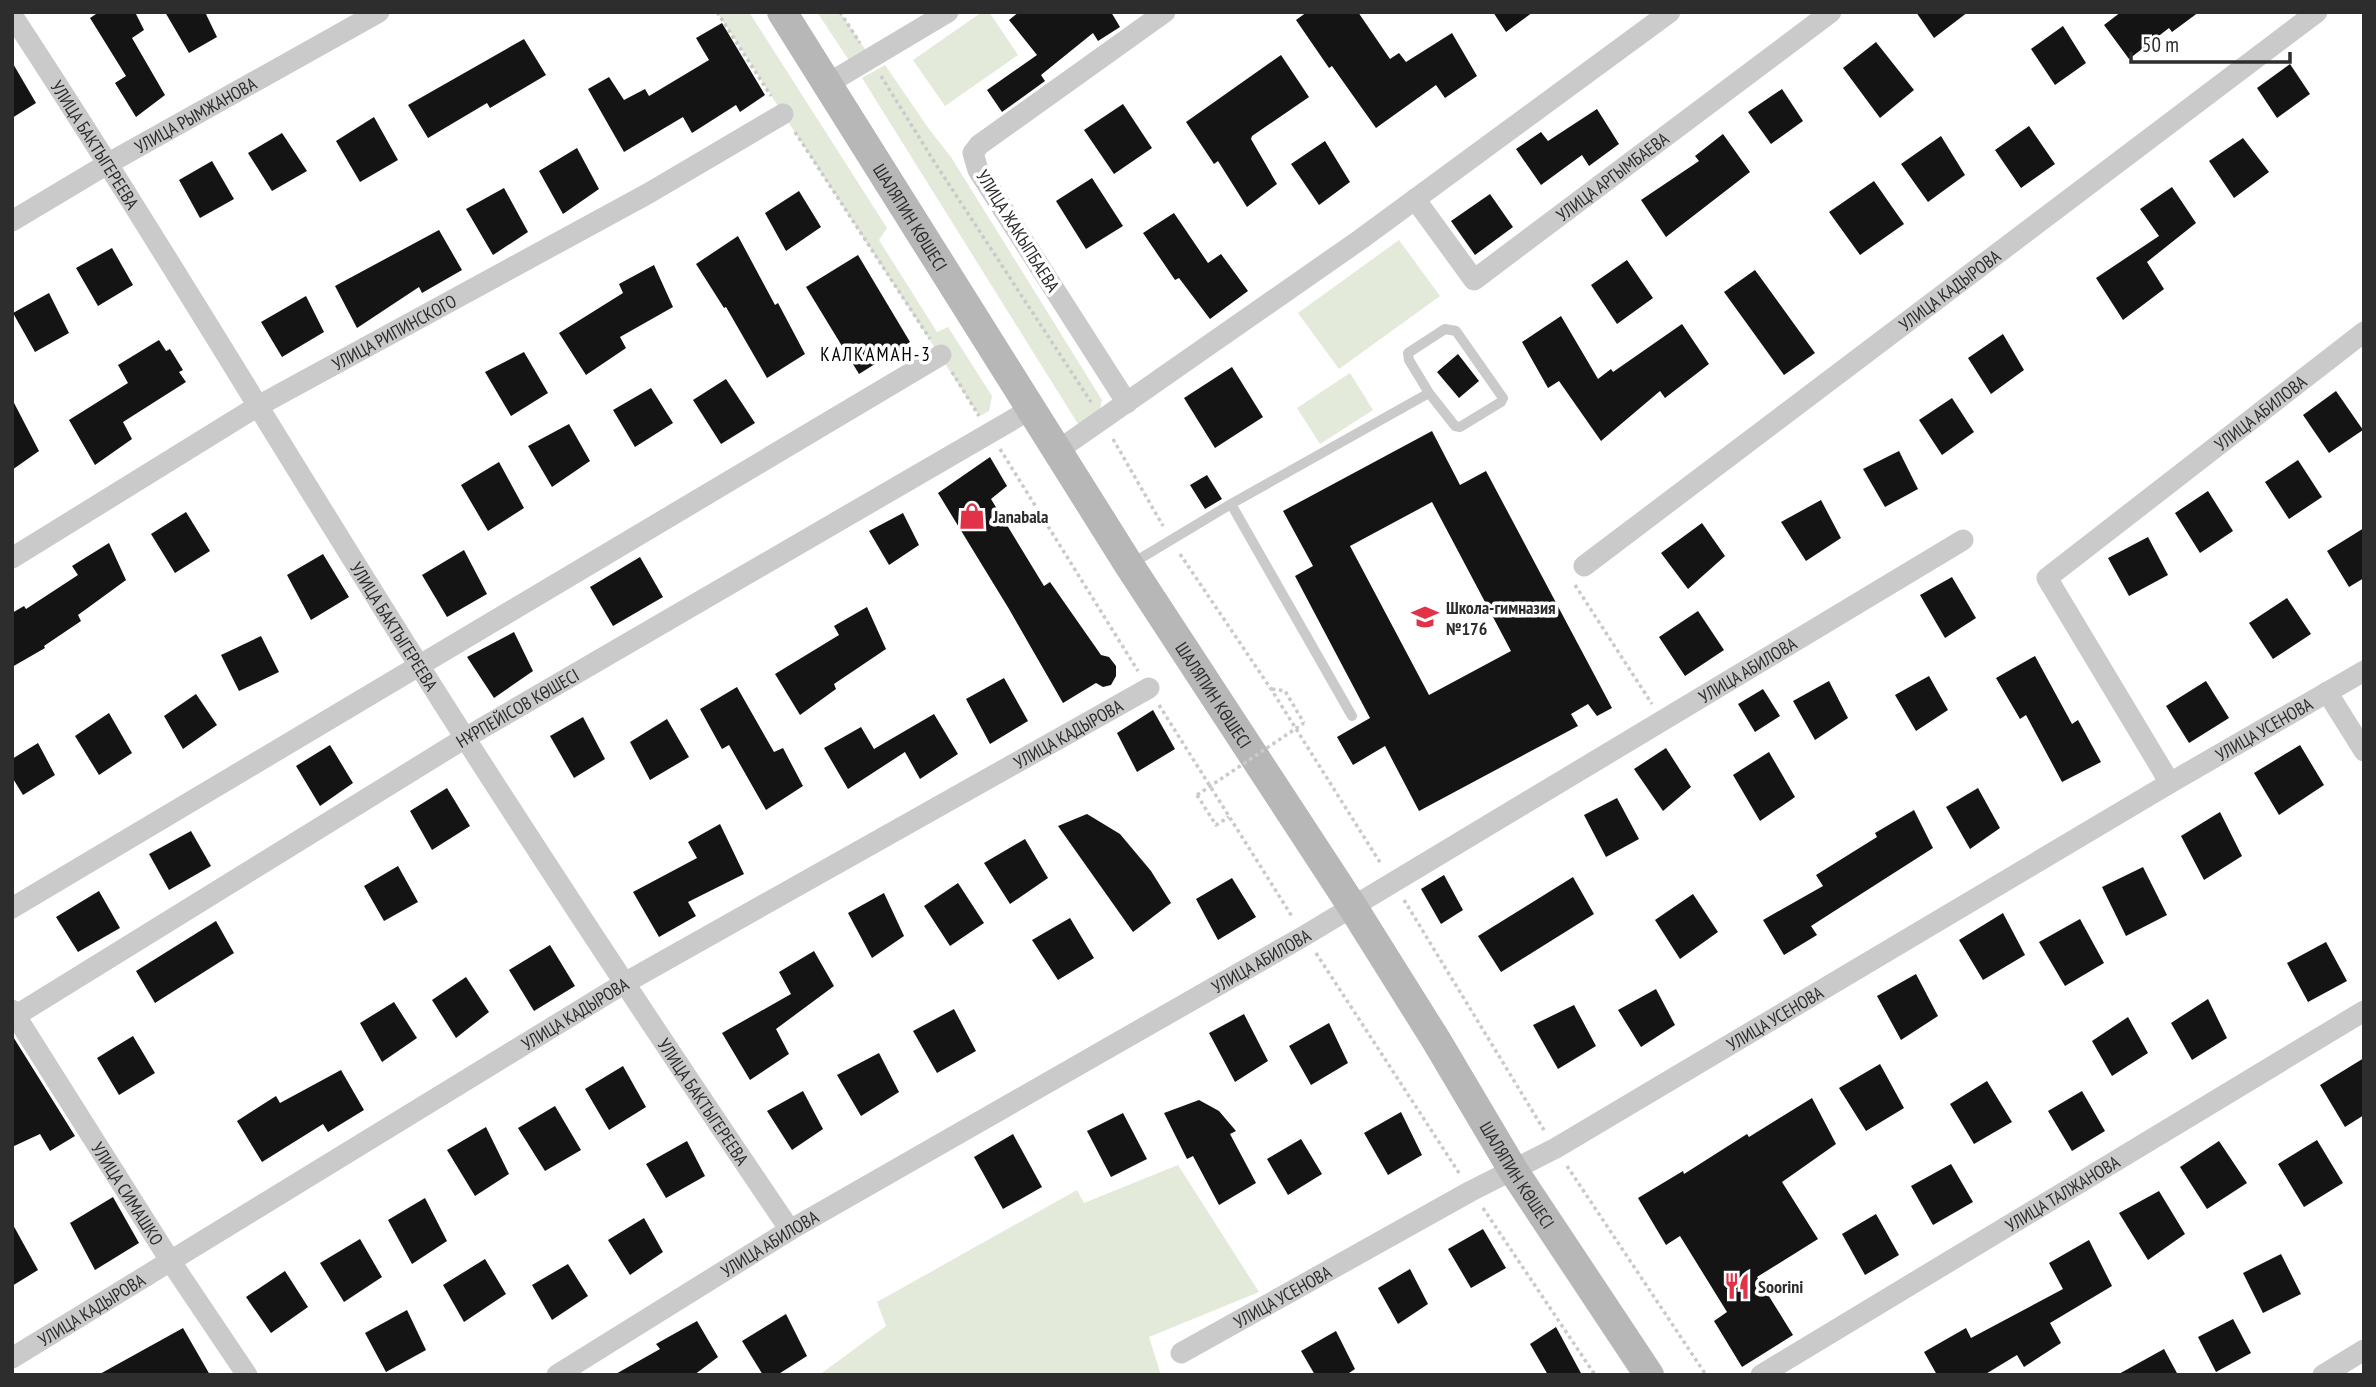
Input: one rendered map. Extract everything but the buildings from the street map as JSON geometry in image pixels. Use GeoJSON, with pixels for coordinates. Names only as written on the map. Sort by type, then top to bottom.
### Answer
{"type":"FeatureCollection","features":[{"type":"Feature","properties":{"kind":"main road","name":"ШАЛЯПИН КӨШЕСІ"},"geometry":{"type":"LineString","coordinates":[[782,12],[1129,565],[1352,906],[1513,1170],[1649,1375]]}},
{"type":"Feature","properties":{"kind":"street","name":"УЛИЦА РЫМЖАНОВА"},"geometry":{"type":"LineString","coordinates":[[12,221],[109,163],[379,12]]}},
{"type":"Feature","properties":{"kind":"street"},"geometry":{"type":"LineString","coordinates":[[829,83],[948,12]]}},
{"type":"Feature","properties":{"kind":"street","name":"УЛИЦА ЖАКЫПБАЕВА"},"geometry":{"type":"LineString","coordinates":[[1127,403],[978,170],[973,153],[979,145],[1165,12]]}},
{"type":"Feature","properties":{"kind":"street"},"geometry":{"type":"LineString","coordinates":[[1058,452],[1415,200],[1670,12]]}},
{"type":"Feature","properties":{"kind":"street","name":"УЛИЦА АРГЫМБАЕВА"},"geometry":{"type":"LineString","coordinates":[[1415,200],[1474,280],[1831,12]]}},
{"type":"Feature","properties":{"kind":"street","name":"УЛИЦА КАДЫРОВА"},"geometry":{"type":"LineString","coordinates":[[1584,566],[2317,12]]}},
{"type":"Feature","properties":{"kind":"street","name":"УЛИЦА БАКТЫГЕРЕЕВА"},"geometry":{"type":"LineString","coordinates":[[12,16],[109,163],[418,665],[623,984],[790,1230]]}},
{"type":"Feature","properties":{"kind":"street","name":"УЛИЦА РИПИНСКОГО"},"geometry":{"type":"LineString","coordinates":[[12,558],[258,406],[649,193],[783,114]]}},
{"type":"Feature","properties":{"kind":"street","name":"УЛИЦА АБИЛОВА"},"geometry":{"type":"LineString","coordinates":[[2170,783],[2047,578],[2364,332]]}},
{"type":"Feature","properties":{"kind":"street"},"geometry":{"type":"LineString","coordinates":[[12,908],[941,355]]}},
{"type":"Feature","properties":{"kind":"street","name":"НҰРПЕЙІСОВ КӨШЕСІ"},"geometry":{"type":"LineString","coordinates":[[14,1014],[465,738],[1031,409]]}},
{"type":"Feature","properties":{"kind":"street","name":"УЛИЦА АБИЛОВА"},"geometry":{"type":"LineString","coordinates":[[557,1375],[790,1230],[1304,936],[1963,540]]}},
{"type":"Feature","properties":{"kind":"street","name":"УЛИЦА УСЕНОВА"},"geometry":{"type":"LineString","coordinates":[[1181,1353],[1471,1191],[1556,1148],[2170,783],[2364,671]]}},
{"type":"Feature","properties":{"kind":"street","name":"УЛИЦА КАДЫРОВА"},"geometry":{"type":"LineString","coordinates":[[12,1358],[623,984],[1149,688]]}},
{"type":"Feature","properties":{"kind":"street"},"geometry":{"type":"LineString","coordinates":[[2327,692],[2364,751]]}},
{"type":"Feature","properties":{"kind":"street","name":"УЛИЦА ТАЛЖАНОВА"},"geometry":{"type":"LineString","coordinates":[[1761,1375],[2364,1011]]}},
{"type":"Feature","properties":{"kind":"street","name":"УЛИЦА СИМАШКО"},"geometry":{"type":"LineString","coordinates":[[14,1014],[171,1262],[247,1375]]}},
{"type":"Feature","properties":{"kind":"street"},"geometry":{"type":"LineString","coordinates":[[2323,1375],[2364,1350]]}},
{"type":"Feature","properties":{"kind":"lane"},"geometry":{"type":"LineString","coordinates":[[1450,328],[1456,331],[1503,398],[1501,402],[1460,427],[1455,426],[1429,393],[1409,360],[1408,353],[1450,328]]}},
{"type":"Feature","properties":{"kind":"lane"},"geometry":{"type":"LineString","coordinates":[[1129,565],[1429,393]]}},
{"type":"Feature","properties":{"kind":"lane"},"geometry":{"type":"LineString","coordinates":[[1231,505],[1352,716]]}},
{"type":"Feature","properties":{"kind":"path"},"geometry":{"type":"LineString","coordinates":[[841,12],[935,163],[1102,419],[1171,540],[1270,689],[1393,883],[1556,1148],[1706,1375]]}},
{"type":"Feature","properties":{"kind":"path"},"geometry":{"type":"LineString","coordinates":[[1584,566],[1574,584],[1663,721]]}},
{"type":"Feature","properties":{"kind":"path"},"geometry":{"type":"LineString","coordinates":[[1149,688],[1304,936],[1595,1375]]}},
{"type":"Feature","properties":{"kind":"path"},"geometry":{"type":"LineString","coordinates":[[1229,817],[1216,825],[1197,794],[1304,723],[1285,691],[1270,689]]}},
{"type":"Feature","properties":{"kind":"green space"},"geometry":{"type":"Polygon","coordinates":[[[717,12],[749,12],[887,228],[879,240],[937,332],[948,327],[992,396],[989,411],[979,416],[717,12]]]}},
{"type":"Feature","properties":{"kind":"green space"},"geometry":{"type":"Polygon","coordinates":[[[817,12],[840,12],[871,58],[854,68],[817,12]]]}},
{"type":"Feature","properties":{"kind":"green space"},"geometry":{"type":"Polygon","coordinates":[[[982,12],[989,12],[1018,55],[945,106],[913,60],[982,12]]]}},
{"type":"Feature","properties":{"kind":"green space"},"geometry":{"type":"Polygon","coordinates":[[[885,65],[951,157],[1102,400],[1097,422],[1083,432],[862,78],[885,65]]]}},
{"type":"Feature","properties":{"kind":"green space"},"geometry":{"type":"Polygon","coordinates":[[[1399,240],[1440,296],[1339,369],[1298,313],[1399,240]]]}},
{"type":"Feature","properties":{"kind":"green space"},"geometry":{"type":"Polygon","coordinates":[[[1350,373],[1373,410],[1320,444],[1297,408],[1350,373]]]}},
{"type":"Feature","properties":{"kind":"green space"},"geometry":{"type":"Polygon","coordinates":[[[1178,1165],[1259,1292],[1149,1337],[1161,1375],[819,1375],[886,1326],[877,1302],[1077,1190],[1084,1203],[1178,1165]]]}},
{"type":"Feature","properties":{"kind":"place","name":"Janabala"},"geometry":{"type":"Point","coordinates":[972,516]}},
{"type":"Feature","properties":{"kind":"place","name":"Школа-гимназия №176"},"geometry":{"type":"Point","coordinates":[1425,617]}},
{"type":"Feature","properties":{"kind":"place","name":"Soorini"},"geometry":{"type":"Point","coordinates":[1737,1286]}},
{"type":"Feature","properties":{"kind":"district","name":"КАЛКАМАН-3"},"geometry":{"type":"Point","coordinates":[876,354]}}]}
